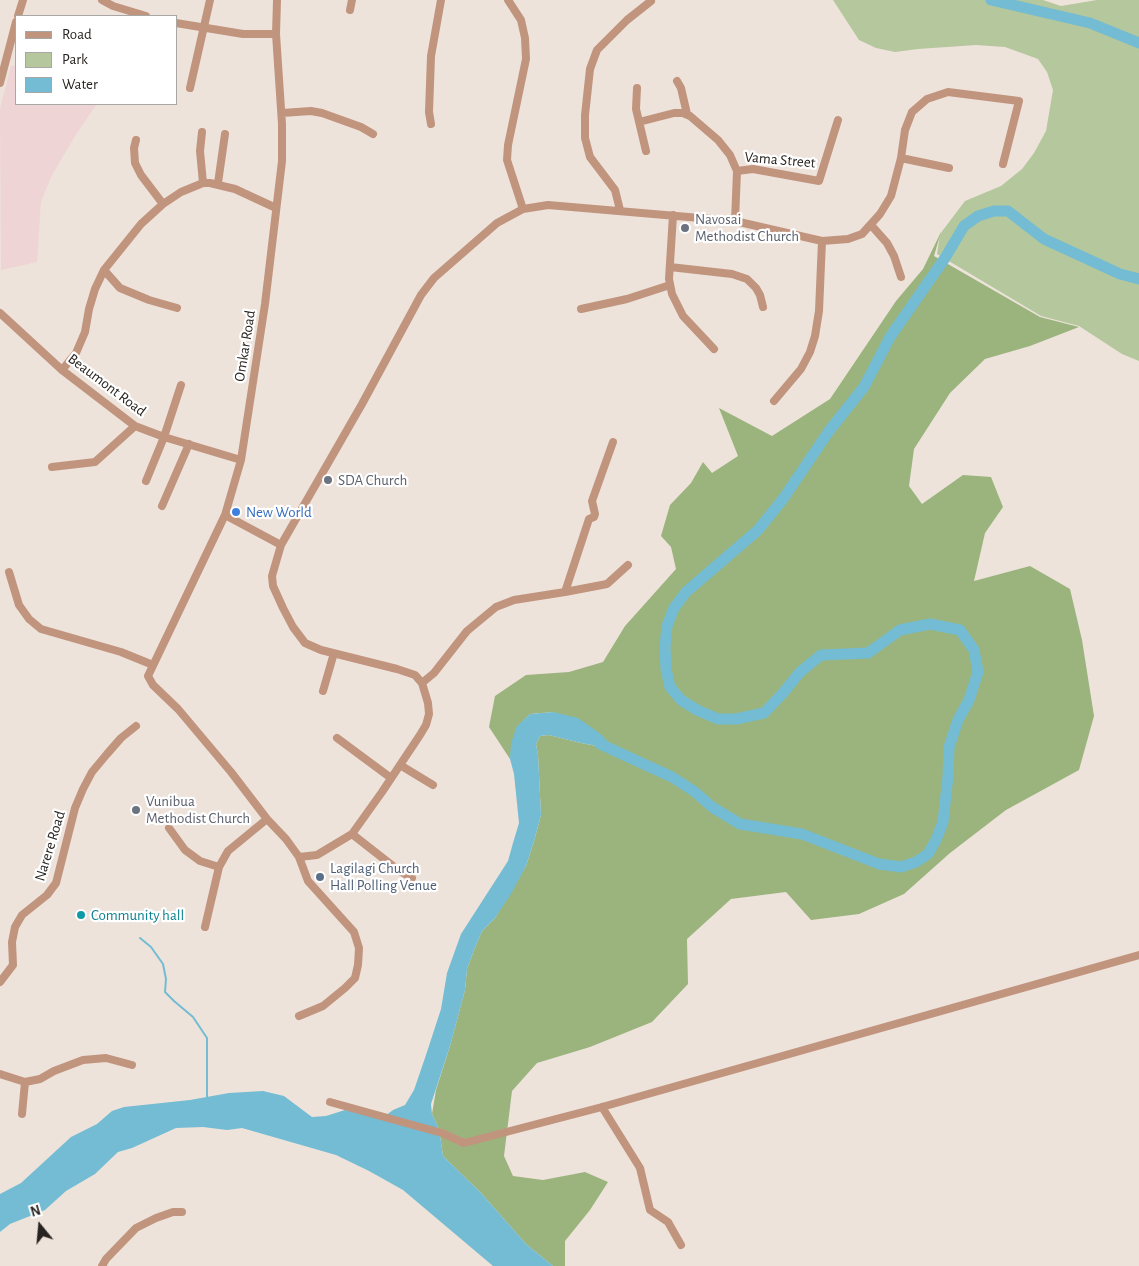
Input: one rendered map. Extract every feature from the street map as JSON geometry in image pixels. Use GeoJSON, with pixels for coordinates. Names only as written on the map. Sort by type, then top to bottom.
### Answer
{"type":"FeatureCollection","features":[{"type":"Feature","properties":{"kind":"street"},"geometry":{"type":"LineString","coordinates":[[18,15],[23,0]]}},
{"type":"Feature","properties":{"kind":"street"},"geometry":{"type":"LineString","coordinates":[[102,0],[144,15]]}},
{"type":"Feature","properties":{"kind":"street"},"geometry":{"type":"LineString","coordinates":[[190,88],[210,0]]}},
{"type":"Feature","properties":{"kind":"street","name":"Omkar Road"},"geometry":{"type":"LineString","coordinates":[[267,819],[231,772],[178,709],[153,685],[148,676],[210,544],[226,515],[241,460],[265,304],[282,161],[282,114],[276,34],[277,0]]}},
{"type":"Feature","properties":{"kind":"street"},"geometry":{"type":"LineString","coordinates":[[350,10],[352,0]]}},
{"type":"Feature","properties":{"kind":"street"},"geometry":{"type":"LineString","coordinates":[[432,124],[429,112],[431,56],[441,0]]}},
{"type":"Feature","properties":{"kind":"street"},"geometry":{"type":"LineString","coordinates":[[508,0],[521,20],[525,38],[526,59],[507,160],[523,209]]}},
{"type":"Feature","properties":{"kind":"street"},"geometry":{"type":"LineString","coordinates":[[620,210],[615,190],[590,157],[585,138],[585,115],[590,69],[598,50],[627,20],[651,1]]}},
{"type":"Feature","properties":{"kind":"street"},"geometry":{"type":"LineString","coordinates":[[178,23],[243,34],[276,34]]}},
{"type":"Feature","properties":{"kind":"street"},"geometry":{"type":"LineString","coordinates":[[0,83],[15,26]]}},
{"type":"Feature","properties":{"kind":"street"},"geometry":{"type":"LineString","coordinates":[[677,81],[681,88],[687,114]]}},
{"type":"Feature","properties":{"kind":"street"},"geometry":{"type":"LineString","coordinates":[[637,88],[636,109],[646,151]]}},
{"type":"Feature","properties":{"kind":"street"},"geometry":{"type":"LineString","coordinates":[[299,857],[317,855],[352,834],[426,725],[429,714],[428,702],[422,683],[414,675],[305,643],[293,627],[283,608],[273,586],[272,576],[281,545],[362,404],[421,295],[434,278],[496,223],[523,209],[548,205],[735,221],[822,240],[848,239],[862,234],[871,226],[891,196],[901,158],[905,130],[912,112],[926,99],[948,92],[1019,101],[1003,164]]}},
{"type":"Feature","properties":{"kind":"street"},"geometry":{"type":"LineString","coordinates":[[282,114],[301,112],[322,113],[361,127],[373,134]]}},
{"type":"Feature","properties":{"kind":"street"},"geometry":{"type":"LineString","coordinates":[[639,122],[674,113],[687,114],[718,140],[730,155],[737,171],[735,221]]}},
{"type":"Feature","properties":{"kind":"street","name":"Vama Street"},"geometry":{"type":"LineString","coordinates":[[737,171],[761,170],[819,181],[838,120]]}},
{"type":"Feature","properties":{"kind":"street"},"geometry":{"type":"LineString","coordinates":[[202,132],[200,151],[203,184]]}},
{"type":"Feature","properties":{"kind":"street"},"geometry":{"type":"LineString","coordinates":[[218,183],[225,134]]}},
{"type":"Feature","properties":{"kind":"street"},"geometry":{"type":"LineString","coordinates":[[136,140],[134,148],[135,163],[141,175],[163,204]]}},
{"type":"Feature","properties":{"kind":"street"},"geometry":{"type":"LineString","coordinates":[[901,158],[949,168]]}},
{"type":"Feature","properties":{"kind":"street"},"geometry":{"type":"LineString","coordinates":[[62,370],[76,353],[85,332],[95,289],[104,270],[141,224],[163,204],[181,192],[203,184],[218,183],[276,208]]}},
{"type":"Feature","properties":{"kind":"street"},"geometry":{"type":"LineString","coordinates":[[673,215],[670,267],[672,294],[683,316],[714,350]]}},
{"type":"Feature","properties":{"kind":"street"},"geometry":{"type":"LineString","coordinates":[[871,226],[887,243],[894,256],[901,277]]}},
{"type":"Feature","properties":{"kind":"street"},"geometry":{"type":"LineString","coordinates":[[774,401],[801,369],[810,352],[815,336],[820,311],[822,240]]}},
{"type":"Feature","properties":{"kind":"street"},"geometry":{"type":"LineString","coordinates":[[670,267],[732,274],[747,279],[756,288],[763,307]]}},
{"type":"Feature","properties":{"kind":"street"},"geometry":{"type":"LineString","coordinates":[[104,270],[120,288],[149,300],[177,308]]}},
{"type":"Feature","properties":{"kind":"street"},"geometry":{"type":"LineString","coordinates":[[581,308],[627,299],[670,285]]}},
{"type":"Feature","properties":{"kind":"street","name":"Beaumont Road"},"geometry":{"type":"LineString","coordinates":[[0,313],[62,370],[135,426],[164,437],[241,460]]}},
{"type":"Feature","properties":{"kind":"street"},"geometry":{"type":"LineString","coordinates":[[146,481],[164,437],[181,385]]}},
{"type":"Feature","properties":{"kind":"street"},"geometry":{"type":"LineString","coordinates":[[52,467],[95,462],[135,426]]}},
{"type":"Feature","properties":{"kind":"street"},"geometry":{"type":"LineString","coordinates":[[565,592],[588,519],[594,517],[595,514],[592,501],[613,442]]}},
{"type":"Feature","properties":{"kind":"street"},"geometry":{"type":"LineString","coordinates":[[162,506],[189,444]]}},
{"type":"Feature","properties":{"kind":"street"},"geometry":{"type":"LineString","coordinates":[[226,515],[281,545]]}},
{"type":"Feature","properties":{"kind":"street"},"geometry":{"type":"LineString","coordinates":[[422,683],[434,673],[467,631],[496,607],[514,600],[607,584],[628,565]]}},
{"type":"Feature","properties":{"kind":"street"},"geometry":{"type":"LineString","coordinates":[[9,572],[19,605],[29,619],[42,629],[121,652],[153,665]]}},
{"type":"Feature","properties":{"kind":"street"},"geometry":{"type":"LineString","coordinates":[[323,691],[334,652]]}},
{"type":"Feature","properties":{"kind":"street","name":"Narere Road"},"geometry":{"type":"LineString","coordinates":[[0,982],[13,965],[12,942],[18,921],[22,915],[52,890],[56,883],[83,788],[92,772],[107,754],[121,738],[136,726]]}},
{"type":"Feature","properties":{"kind":"street"},"geometry":{"type":"LineString","coordinates":[[337,738],[391,778]]}},
{"type":"Feature","properties":{"kind":"street"},"geometry":{"type":"LineString","coordinates":[[400,765],[433,785]]}},
{"type":"Feature","properties":{"kind":"street"},"geometry":{"type":"LineString","coordinates":[[205,927],[219,867],[228,851],[267,819],[286,838],[299,857],[308,881],[354,932],[359,948],[358,965],[354,978],[323,1006],[299,1016]]}},
{"type":"Feature","properties":{"kind":"street"},"geometry":{"type":"LineString","coordinates":[[168,828],[185,850],[200,860],[219,867]]}},
{"type":"Feature","properties":{"kind":"street"},"geometry":{"type":"LineString","coordinates":[[352,834],[398,870],[412,878]]}},
{"type":"Feature","properties":{"kind":"street"},"geometry":{"type":"LineString","coordinates":[[330,1102],[442,1133],[464,1143],[602,1107],[1139,955]]}},
{"type":"Feature","properties":{"kind":"street"},"geometry":{"type":"LineString","coordinates":[[0,1074],[25,1082],[40,1079],[54,1071],[83,1060],[106,1058],[132,1065]]}},
{"type":"Feature","properties":{"kind":"street"},"geometry":{"type":"LineString","coordinates":[[22,1114],[25,1082]]}},
{"type":"Feature","properties":{"kind":"street"},"geometry":{"type":"LineString","coordinates":[[602,1107],[640,1168],[650,1210],[668,1222],[681,1245]]}},
{"type":"Feature","properties":{"kind":"street"},"geometry":{"type":"LineString","coordinates":[[102,1266],[106,1259],[136,1228],[173,1212],[182,1212]]}},
{"type":"Feature","properties":{"kind":"shaded area"},"geometry":{"type":"Polygon","coordinates":[[[11,66],[15,66],[15,105],[96,105],[52,175],[41,202],[37,262],[1,270],[0,109],[11,66]]]}},
{"type":"Feature","properties":{"kind":"green space"},"geometry":{"type":"Polygon","coordinates":[[[833,0],[1043,0],[1061,6],[1097,0],[1139,0],[1139,361],[1122,354],[1079,326],[1041,316],[937,254],[940,234],[965,201],[1001,186],[1022,169],[1034,153],[1046,131],[1053,90],[1047,72],[1038,59],[1005,47],[976,45],[895,52],[876,48],[859,40],[833,0]]]}},
{"type":"Feature","properties":{"kind":"green space"},"geometry":{"type":"Polygon","coordinates":[[[941,232],[934,256],[1040,317],[1079,327],[1030,346],[985,359],[950,393],[914,449],[909,486],[922,504],[963,475],[991,477],[1003,507],[985,533],[974,581],[1030,566],[1070,589],[1082,640],[1094,716],[1079,770],[1006,810],[950,853],[904,894],[859,914],[811,920],[786,892],[731,899],[687,939],[688,984],[652,1022],[590,1047],[537,1063],[512,1091],[504,1156],[513,1176],[543,1180],[585,1172],[608,1182],[590,1210],[565,1241],[565,1266],[553,1266],[526,1244],[482,1194],[443,1156],[439,1129],[432,1114],[436,1090],[450,1046],[465,990],[467,969],[474,950],[482,931],[495,918],[526,866],[534,841],[541,815],[536,744],[540,736],[549,735],[613,749],[553,712],[530,714],[517,727],[510,759],[489,727],[495,696],[526,675],[569,672],[603,662],[625,626],[676,569],[671,547],[661,536],[670,505],[691,483],[703,462],[712,473],[738,456],[719,408],[772,436],[830,399],[896,301],[923,269],[941,232]]]}},
{"type":"Feature","properties":{"kind":"water"},"geometry":{"type":"Polygon","coordinates":[[[553,712],[578,718],[602,735],[614,749],[549,735],[540,736],[536,744],[541,815],[534,841],[526,866],[511,894],[495,918],[482,931],[474,950],[467,969],[465,990],[450,1046],[431,1104],[432,1114],[439,1129],[443,1156],[482,1194],[526,1244],[553,1266],[493,1266],[403,1190],[369,1171],[336,1155],[242,1128],[227,1130],[203,1127],[176,1128],[132,1148],[118,1152],[95,1174],[66,1191],[45,1210],[10,1224],[0,1232],[0,1194],[21,1183],[71,1137],[97,1124],[112,1111],[124,1107],[190,1100],[229,1093],[263,1091],[284,1096],[312,1117],[326,1116],[345,1110],[385,1116],[405,1105],[414,1090],[426,1055],[441,1009],[447,973],[461,934],[508,861],[519,823],[514,774],[510,759],[511,743],[517,726],[530,714],[553,712]]]}},
{"type":"Feature","properties":{"kind":"waterway"},"geometry":{"type":"LineString","coordinates":[[991,0],[1090,23],[1139,43]]}},
{"type":"Feature","properties":{"kind":"waterway"},"geometry":{"type":"LineString","coordinates":[[600,744],[672,777],[695,792],[712,807],[740,824],[802,834],[879,864],[901,867],[916,862],[928,854],[943,822],[949,747],[958,720],[969,700],[978,672],[974,650],[960,630],[930,624],[900,630],[868,653],[821,655],[800,672],[764,713],[736,719],[718,719],[697,710],[681,700],[670,687],[666,669],[665,647],[667,626],[674,608],[686,592],[758,530],[783,499],[829,431],[864,387],[890,337],[945,258],[964,226],[978,216],[994,211],[1008,211],[1044,239],[1120,274],[1139,279]]}},
{"type":"Feature","properties":{"kind":"waterway"},"geometry":{"type":"LineString","coordinates":[[140,938],[151,947],[163,964],[166,979],[165,992],[193,1017],[207,1038],[207,1097]]}},
{"type":"Feature","properties":{"kind":"place","name":"Navosai Methodist Church"},"geometry":{"type":"Point","coordinates":[685,228]}},
{"type":"Feature","properties":{"kind":"place","name":"SDA Church"},"geometry":{"type":"Point","coordinates":[328,480]}},
{"type":"Feature","properties":{"kind":"place","name":"New World"},"geometry":{"type":"Point","coordinates":[236,512]}},
{"type":"Feature","properties":{"kind":"place","name":"Vunibua Methodist Church"},"geometry":{"type":"Point","coordinates":[136,810]}},
{"type":"Feature","properties":{"kind":"place","name":"Lagilagi Church Hall Polling Venue"},"geometry":{"type":"Point","coordinates":[320,877]}},
{"type":"Feature","properties":{"kind":"place","name":"Community hall"},"geometry":{"type":"Point","coordinates":[81,915]}}]}
